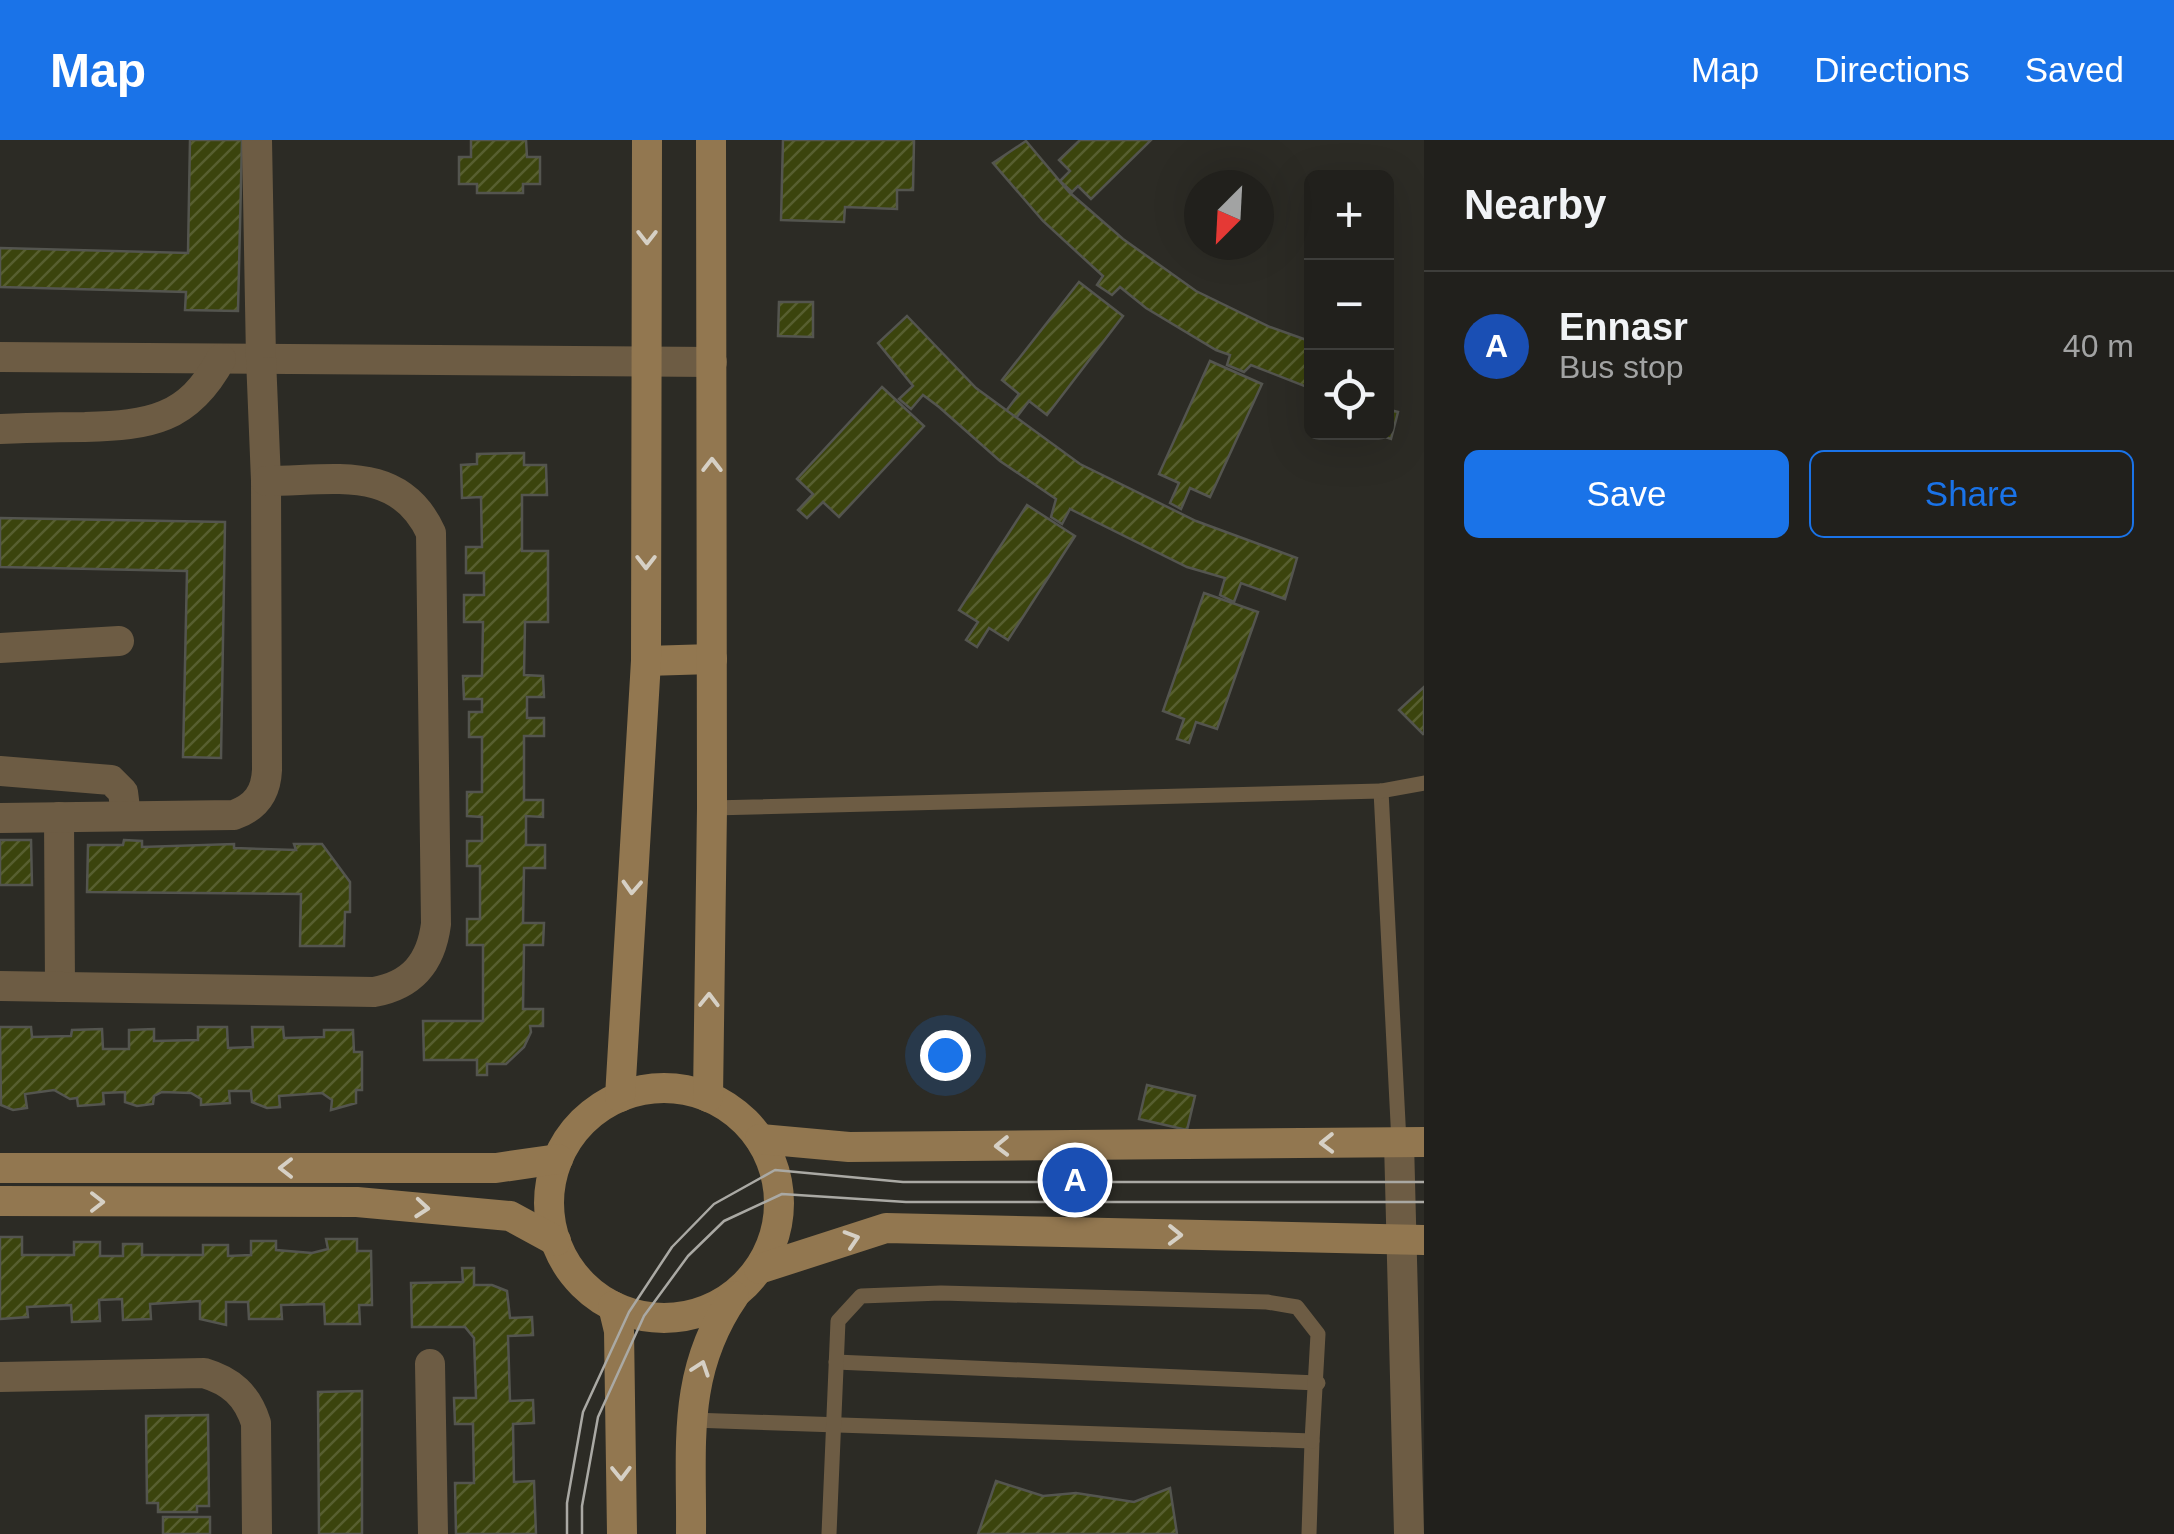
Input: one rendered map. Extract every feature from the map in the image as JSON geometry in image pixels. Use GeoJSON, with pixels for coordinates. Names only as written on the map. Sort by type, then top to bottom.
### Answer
{"type":"FeatureCollection","features":[{"type":"Feature","properties":{"kind":"main road"},"geometry":{"type":"LineString","coordinates":[[620,1097],[646,661],[647,140]]}},
{"type":"Feature","properties":{"kind":"main road"},"geometry":{"type":"LineString","coordinates":[[708,1097],[712,808],[711,140]]}},
{"type":"Feature","properties":{"kind":"main road"},"geometry":{"type":"LineString","coordinates":[[646,661],[712,659]]}},
{"type":"Feature","properties":{"kind":"main road"},"geometry":{"type":"LineString","coordinates":[[692,1534],[694,1391],[716,1322],[771,1248],[782,1194],[760,1139],[737,1114],[708,1097],[679,1090],[649,1090],[620,1097],[594,1112],[572,1133],[550,1186],[550,1214],[556,1241],[578,1280],[614,1306],[644,1316],[678,1318],[709,1310],[737,1292]]}},
{"type":"Feature","properties":{"kind":"main road"},"geometry":{"type":"LineString","coordinates":[[760,1139],[849,1147],[1411,1142]]}},
{"type":"Feature","properties":{"kind":"main road"},"geometry":{"type":"LineString","coordinates":[[0,1168],[496,1168],[558,1159]]}},
{"type":"Feature","properties":{"kind":"main road"},"geometry":{"type":"LineString","coordinates":[[0,1202],[358,1202],[510,1216],[556,1241]]}},
{"type":"Feature","properties":{"kind":"main road"},"geometry":{"type":"LineString","coordinates":[[759,1269],[886,1228],[1414,1240]]}},
{"type":"Feature","properties":{"kind":"main road"},"geometry":{"type":"LineString","coordinates":[[614,1306],[620,1331],[622,1534]]}},
{"type":"Feature","properties":{"kind":"street"},"geometry":{"type":"LineString","coordinates":[[0,818],[234,815],[246,811],[263,793],[267,782],[266,481],[257,140]]}},
{"type":"Feature","properties":{"kind":"street"},"geometry":{"type":"LineString","coordinates":[[0,357],[712,362]]}},
{"type":"Feature","properties":{"kind":"street"},"geometry":{"type":"LineString","coordinates":[[0,429],[146,423],[192,400],[221,358]]}},
{"type":"Feature","properties":{"kind":"street"},"geometry":{"type":"LineString","coordinates":[[0,986],[374,992],[394,988],[412,978],[425,963],[434,944],[431,533],[410,500],[394,488],[375,482],[266,481]]}},
{"type":"Feature","properties":{"kind":"street"},"geometry":{"type":"LineString","coordinates":[[0,648],[118,641]]}},
{"type":"Feature","properties":{"kind":"street"},"geometry":{"type":"LineString","coordinates":[[0,771],[111,780],[123,792],[126,816]]}},
{"type":"Feature","properties":{"kind":"street"},"geometry":{"type":"LineString","coordinates":[[59,817],[60,987]]}},
{"type":"Feature","properties":{"kind":"street"},"geometry":{"type":"LineString","coordinates":[[1408,1534],[1416,1464],[1411,1142]]}},
{"type":"Feature","properties":{"kind":"street"},"geometry":{"type":"LineString","coordinates":[[430,1364],[432,1534]]}},
{"type":"Feature","properties":{"kind":"street"},"geometry":{"type":"LineString","coordinates":[[0,1376],[204,1373],[232,1385],[243,1395],[256,1423],[257,1534]]}},
{"type":"Feature","properties":{"kind":"lane"},"geometry":{"type":"LineString","coordinates":[[712,808],[1381,792],[1424,783]]}},
{"type":"Feature","properties":{"kind":"lane"},"geometry":{"type":"LineString","coordinates":[[1381,792],[1411,1142]]}},
{"type":"Feature","properties":{"kind":"lane"},"geometry":{"type":"LineString","coordinates":[[830,1534],[838,1320],[862,1296],[940,1294],[1268,1302],[1298,1308],[1318,1334],[1309,1534]]}},
{"type":"Feature","properties":{"kind":"lane"},"geometry":{"type":"LineString","coordinates":[[836,1362],[1318,1383]]}},
{"type":"Feature","properties":{"kind":"lane"},"geometry":{"type":"LineString","coordinates":[[692,1420],[1312,1441]]}},
{"type":"Feature","properties":{"kind":"building"},"geometry":{"type":"Polygon","coordinates":[[[190,140],[242,140],[238,311],[185,310],[186,292],[0,287],[0,248],[188,253],[190,140]]]}},
{"type":"Feature","properties":{"kind":"building"},"geometry":{"type":"Polygon","coordinates":[[[471,140],[526,140],[527,157],[540,157],[540,184],[523,184],[523,193],[477,193],[477,184],[459,184],[459,157],[471,157],[471,140]]]}},
{"type":"Feature","properties":{"kind":"building"},"geometry":{"type":"Polygon","coordinates":[[[783,140],[914,140],[913,190],[897,190],[897,209],[845,207],[844,222],[781,220],[783,140]]]}},
{"type":"Feature","properties":{"kind":"building"},"geometry":{"type":"Polygon","coordinates":[[[1080,140],[1151,140],[1091,199],[1078,186],[1072,192],[1060,181],[1070,171],[1059,160],[1080,140]]]}},
{"type":"Feature","properties":{"kind":"building"},"geometry":{"type":"Polygon","coordinates":[[[1026,141],[1069,192],[1123,239],[1196,291],[1304,339],[1304,386],[1251,365],[1244,372],[1227,365],[1230,355],[1146,308],[1120,287],[1112,295],[1097,285],[1103,276],[1043,221],[993,163],[1026,141]]]}},
{"type":"Feature","properties":{"kind":"building"},"geometry":{"type":"Polygon","coordinates":[[[1079,282],[1123,316],[1047,415],[1029,401],[1016,418],[1006,411],[1019,394],[1002,380],[1079,282]]]}},
{"type":"Feature","properties":{"kind":"building"},"geometry":{"type":"Polygon","coordinates":[[[779,302],[813,302],[813,337],[778,336],[779,302]]]}},
{"type":"Feature","properties":{"kind":"building"},"geometry":{"type":"Polygon","coordinates":[[[907,316],[976,388],[1080,464],[1196,521],[1297,558],[1285,599],[1241,583],[1234,602],[1220,595],[1225,578],[1187,567],[1070,509],[1062,524],[1051,517],[1056,499],[1000,461],[939,407],[923,395],[911,409],[899,399],[913,386],[878,343],[907,316]]]}},
{"type":"Feature","properties":{"kind":"building"},"geometry":{"type":"Polygon","coordinates":[[[1210,361],[1262,384],[1210,497],[1190,488],[1181,509],[1170,503],[1179,483],[1159,474],[1210,361]]]}},
{"type":"Feature","properties":{"kind":"building"},"geometry":{"type":"Polygon","coordinates":[[[882,387],[924,426],[839,517],[823,502],[807,518],[798,510],[813,494],[797,479],[882,387]]]}},
{"type":"Feature","properties":{"kind":"building"},"geometry":{"type":"Polygon","coordinates":[[[524,453],[524,465],[546,465],[547,495],[522,495],[522,551],[548,551],[548,622],[525,622],[524,675],[543,676],[544,697],[527,697],[527,718],[544,718],[544,736],[524,736],[524,800],[543,800],[543,817],[526,816],[526,845],[545,845],[545,868],[524,868],[523,923],[544,923],[543,945],[524,945],[523,1009],[543,1009],[543,1026],[530,1026],[524,1047],[506,1064],[487,1064],[487,1075],[477,1075],[477,1060],[424,1060],[423,1021],[483,1021],[483,945],[467,945],[467,919],[480,919],[480,866],[467,866],[467,841],[482,841],[482,817],[467,816],[467,792],[482,792],[482,737],[469,737],[469,712],[482,712],[482,699],[464,699],[463,676],[482,676],[483,622],[464,622],[464,595],[484,595],[484,573],[466,573],[466,547],[482,547],[481,497],[462,498],[461,465],[477,464],[477,454],[524,453]]]}},
{"type":"Feature","properties":{"kind":"building"},"geometry":{"type":"Polygon","coordinates":[[[1027,505],[1075,536],[1008,640],[989,628],[977,647],[966,640],[978,622],[959,610],[1027,505]]]}},
{"type":"Feature","properties":{"kind":"building"},"geometry":{"type":"Polygon","coordinates":[[[0,518],[225,522],[221,758],[183,757],[187,571],[0,567],[0,518]]]}},
{"type":"Feature","properties":{"kind":"building"},"geometry":{"type":"Polygon","coordinates":[[[1204,593],[1258,612],[1217,729],[1196,722],[1189,743],[1177,739],[1184,719],[1163,711],[1204,593]]]}},
{"type":"Feature","properties":{"kind":"building"},"geometry":{"type":"Polygon","coordinates":[[[1424,687],[1424,733],[1423,734],[1399,710],[1424,687]]]}},
{"type":"Feature","properties":{"kind":"building"},"geometry":{"type":"Polygon","coordinates":[[[0,840],[31,840],[32,885],[0,885],[0,840]]]}},
{"type":"Feature","properties":{"kind":"building"},"geometry":{"type":"Polygon","coordinates":[[[124,840],[142,841],[142,847],[234,844],[234,848],[296,850],[294,844],[322,844],[350,882],[344,946],[300,946],[301,894],[87,892],[88,845],[123,845],[124,840]]]}},
{"type":"Feature","properties":{"kind":"building"},"geometry":{"type":"Polygon","coordinates":[[[0,1027],[31,1027],[32,1037],[71,1036],[72,1030],[102,1029],[103,1049],[129,1049],[129,1030],[154,1029],[154,1041],[198,1040],[198,1027],[227,1027],[228,1048],[253,1047],[252,1027],[283,1027],[284,1038],[324,1037],[324,1030],[353,1030],[354,1052],[362,1052],[362,1090],[356,1090],[356,1103],[331,1110],[332,1100],[322,1093],[279,1096],[280,1107],[267,1108],[252,1102],[251,1091],[229,1091],[230,1103],[201,1105],[201,1099],[191,1093],[162,1092],[154,1096],[153,1104],[137,1106],[125,1102],[125,1092],[103,1093],[104,1104],[78,1106],[77,1098],[70,1099],[54,1090],[25,1094],[27,1108],[13,1110],[1,1105],[0,1027]]]}},
{"type":"Feature","properties":{"kind":"building"},"geometry":{"type":"Polygon","coordinates":[[[1147,1085],[1195,1096],[1187,1130],[1139,1119],[1147,1085]]]}},
{"type":"Feature","properties":{"kind":"building"},"geometry":{"type":"Polygon","coordinates":[[[0,1237],[22,1237],[22,1255],[74,1255],[74,1242],[100,1242],[100,1256],[123,1256],[123,1244],[142,1244],[142,1255],[203,1255],[203,1245],[228,1245],[228,1256],[251,1255],[251,1241],[276,1241],[276,1250],[312,1253],[328,1249],[326,1239],[357,1239],[357,1251],[371,1251],[372,1305],[359,1305],[360,1324],[325,1324],[324,1304],[281,1305],[282,1319],[249,1319],[248,1302],[226,1302],[226,1325],[200,1319],[200,1301],[150,1304],[151,1319],[123,1320],[122,1299],[99,1300],[100,1321],[72,1322],[71,1305],[27,1307],[28,1317],[0,1319],[0,1237]]]}},
{"type":"Feature","properties":{"kind":"building"},"geometry":{"type":"Polygon","coordinates":[[[462,1268],[474,1268],[474,1285],[492,1285],[507,1291],[510,1318],[532,1317],[533,1335],[508,1336],[510,1401],[533,1400],[534,1423],[513,1424],[514,1482],[534,1481],[536,1534],[456,1534],[455,1483],[474,1483],[473,1424],[455,1424],[454,1398],[476,1398],[474,1338],[465,1327],[412,1327],[411,1283],[463,1282],[462,1268]]]}},
{"type":"Feature","properties":{"kind":"building"},"geometry":{"type":"Polygon","coordinates":[[[362,1391],[362,1534],[319,1534],[318,1392],[362,1391]]]}},
{"type":"Feature","properties":{"kind":"building"},"geometry":{"type":"Polygon","coordinates":[[[208,1415],[209,1506],[197,1506],[197,1512],[158,1512],[158,1503],[147,1503],[146,1416],[208,1415]]]}},
{"type":"Feature","properties":{"kind":"building"},"geometry":{"type":"Polygon","coordinates":[[[996,1481],[1043,1496],[1076,1493],[1134,1502],[1170,1488],[1177,1534],[978,1534],[996,1481]]]}},
{"type":"Feature","properties":{"kind":"building"},"geometry":{"type":"Polygon","coordinates":[[[163,1517],[210,1517],[210,1534],[163,1534],[163,1517]]]}},
{"type":"Feature","properties":{"kind":"tram line"},"geometry":{"type":"LineString","coordinates":[[567,1534],[567,1503],[583,1412],[629,1312],[672,1247],[714,1204],[775,1170],[903,1182],[1424,1182]]}},
{"type":"Feature","properties":{"kind":"tram line"},"geometry":{"type":"LineString","coordinates":[[582,1534],[582,1506],[598,1417],[644,1316],[688,1256],[724,1221],[782,1194],[906,1202],[1424,1202]]}},
{"type":"Feature","properties":{"kind":"place","name":"Ennasr"},"geometry":{"type":"Point","coordinates":[1075,1180]}}]}
